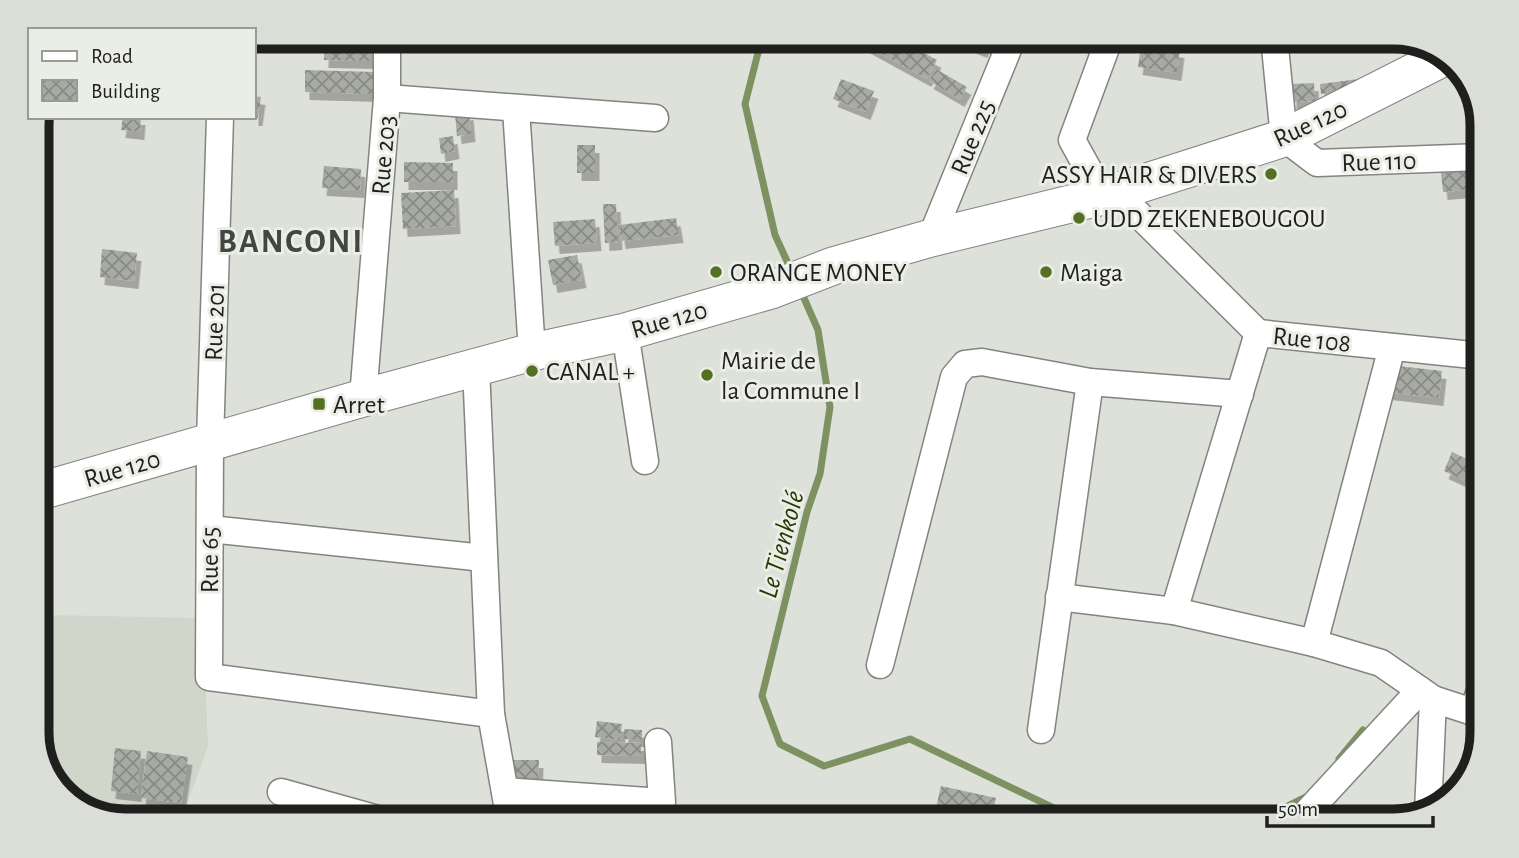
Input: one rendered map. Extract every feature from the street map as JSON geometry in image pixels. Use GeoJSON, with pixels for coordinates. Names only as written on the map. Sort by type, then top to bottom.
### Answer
{"type":"FeatureCollection","features":[{"type":"Feature","properties":{"kind":"main road","name":"Rue 120"},"geometry":{"type":"LineString","coordinates":[[49,489],[476,367],[625,332],[931,238],[1109,194],[1284,138],[1435,61]]}},
{"type":"Feature","properties":{"kind":"street","name":"Rue 203"},"geometry":{"type":"LineString","coordinates":[[363,398],[387,99],[387,49]]}},
{"type":"Feature","properties":{"kind":"street","name":"Rue 225"},"geometry":{"type":"LineString","coordinates":[[931,238],[1008,49]]}},
{"type":"Feature","properties":{"kind":"street","name":"Rue 108"},"geometry":{"type":"LineString","coordinates":[[1106,49],[1072,140],[1109,194],[1258,333],[1470,355]]}},
{"type":"Feature","properties":{"kind":"street"},"geometry":{"type":"LineString","coordinates":[[1275,49],[1284,138]]}},
{"type":"Feature","properties":{"kind":"street"},"geometry":{"type":"LineString","coordinates":[[387,99],[655,118]]}},
{"type":"Feature","properties":{"kind":"street"},"geometry":{"type":"LineString","coordinates":[[516,109],[532,352]]}},
{"type":"Feature","properties":{"kind":"street","name":"Rue 201"},"geometry":{"type":"LineString","coordinates":[[210,442],[220,119]]}},
{"type":"Feature","properties":{"kind":"street","name":"Rue 110"},"geometry":{"type":"LineString","coordinates":[[1284,138],[1317,163],[1470,157]]}},
{"type":"Feature","properties":{"kind":"street"},"geometry":{"type":"LineString","coordinates":[[625,332],[645,461]]}},
{"type":"Feature","properties":{"kind":"street"},"geometry":{"type":"LineString","coordinates":[[1174,611],[1258,333]]}},
{"type":"Feature","properties":{"kind":"street"},"geometry":{"type":"LineString","coordinates":[[1314,643],[1392,347]]}},
{"type":"Feature","properties":{"kind":"street"},"geometry":{"type":"LineString","coordinates":[[880,665],[954,377],[965,363],[982,362],[1090,382],[1240,394]]}},
{"type":"Feature","properties":{"kind":"street"},"geometry":{"type":"LineString","coordinates":[[476,367],[491,714],[508,809]]}},
{"type":"Feature","properties":{"kind":"street"},"geometry":{"type":"LineString","coordinates":[[1041,730],[1090,382]]}},
{"type":"Feature","properties":{"kind":"street","name":"Rue 65"},"geometry":{"type":"LineString","coordinates":[[210,442],[209,677],[491,714]]}},
{"type":"Feature","properties":{"kind":"street"},"geometry":{"type":"LineString","coordinates":[[210,529],[484,558]]}},
{"type":"Feature","properties":{"kind":"street"},"geometry":{"type":"LineString","coordinates":[[1059,597],[1174,611],[1314,643],[1381,663],[1426,694],[1470,710]]}},
{"type":"Feature","properties":{"kind":"street"},"geometry":{"type":"LineString","coordinates":[[1426,694],[1428,801]]}},
{"type":"Feature","properties":{"kind":"street"},"geometry":{"type":"LineString","coordinates":[[1310,809],[1426,694]]}},
{"type":"Feature","properties":{"kind":"street"},"geometry":{"type":"LineString","coordinates":[[505,791],[662,802],[657,742]]}},
{"type":"Feature","properties":{"kind":"street"},"geometry":{"type":"LineString","coordinates":[[281,792],[342,809]]}},
{"type":"Feature","properties":{"kind":"shaded area"},"geometry":{"type":"Polygon","coordinates":[[[49,615],[203,618],[208,746],[185,809],[115,808],[87,799],[75,790],[57,767],[50,748],[49,615]]]}},
{"type":"Feature","properties":{"kind":"building"},"geometry":{"type":"Polygon","coordinates":[[[324,49],[371,49],[371,61],[324,60],[324,49]]]}},
{"type":"Feature","properties":{"kind":"building"},"geometry":{"type":"Polygon","coordinates":[[[872,49],[916,49],[937,60],[927,79],[872,49]]]}},
{"type":"Feature","properties":{"kind":"building"},"geometry":{"type":"Polygon","coordinates":[[[1140,49],[1180,50],[1177,73],[1138,67],[1140,49]]]}},
{"type":"Feature","properties":{"kind":"building"},"geometry":{"type":"Polygon","coordinates":[[[936,69],[967,87],[960,99],[929,81],[936,69]]]}},
{"type":"Feature","properties":{"kind":"building"},"geometry":{"type":"Polygon","coordinates":[[[305,70],[375,72],[374,94],[305,92],[305,70]]]}},
{"type":"Feature","properties":{"kind":"building"},"geometry":{"type":"Polygon","coordinates":[[[841,79],[874,91],[866,112],[833,99],[841,79]]]}},
{"type":"Feature","properties":{"kind":"building"},"geometry":{"type":"Polygon","coordinates":[[[1359,79],[1361,89],[1321,94],[1320,84],[1359,79]]]}},
{"type":"Feature","properties":{"kind":"building"},"geometry":{"type":"Polygon","coordinates":[[[1314,83],[1315,101],[1292,102],[1292,84],[1314,83]]]}},
{"type":"Feature","properties":{"kind":"building"},"geometry":{"type":"Polygon","coordinates":[[[256,96],[261,97],[256,118],[256,96]]]}},
{"type":"Feature","properties":{"kind":"building"},"geometry":{"type":"Polygon","coordinates":[[[469,112],[471,134],[457,136],[455,114],[469,112]]]}},
{"type":"Feature","properties":{"kind":"building"},"geometry":{"type":"Polygon","coordinates":[[[123,119],[141,119],[140,132],[121,130],[123,119]]]}},
{"type":"Feature","properties":{"kind":"building"},"geometry":{"type":"Polygon","coordinates":[[[453,136],[455,151],[441,154],[439,138],[453,136]]]}},
{"type":"Feature","properties":{"kind":"building"},"geometry":{"type":"Polygon","coordinates":[[[577,145],[595,145],[595,173],[577,173],[577,145]]]}},
{"type":"Feature","properties":{"kind":"building"},"geometry":{"type":"Polygon","coordinates":[[[404,162],[453,163],[453,182],[404,182],[404,162]]]}},
{"type":"Feature","properties":{"kind":"building"},"geometry":{"type":"Polygon","coordinates":[[[324,166],[361,169],[360,190],[322,188],[324,166]]]}},
{"type":"Feature","properties":{"kind":"building"},"geometry":{"type":"Polygon","coordinates":[[[1470,171],[1470,190],[1443,192],[1441,173],[1470,171]]]}},
{"type":"Feature","properties":{"kind":"building"},"geometry":{"type":"Polygon","coordinates":[[[454,190],[456,226],[403,229],[401,193],[454,190]]]}},
{"type":"Feature","properties":{"kind":"building"},"geometry":{"type":"Polygon","coordinates":[[[603,204],[616,204],[618,242],[605,243],[603,204]]]}},
{"type":"Feature","properties":{"kind":"building"},"geometry":{"type":"Polygon","coordinates":[[[676,218],[679,235],[621,241],[619,225],[676,218]]]}},
{"type":"Feature","properties":{"kind":"building"},"geometry":{"type":"Polygon","coordinates":[[[595,219],[597,243],[555,246],[553,222],[595,219]]]}},
{"type":"Feature","properties":{"kind":"building"},"geometry":{"type":"Polygon","coordinates":[[[102,249],[137,253],[134,281],[100,277],[102,249]]]}},
{"type":"Feature","properties":{"kind":"building"},"geometry":{"type":"Polygon","coordinates":[[[577,255],[582,280],[553,285],[548,260],[577,255]]]}},
{"type":"Feature","properties":{"kind":"building"},"geometry":{"type":"Polygon","coordinates":[[[1390,365],[1442,371],[1439,398],[1387,392],[1390,365]]]}},
{"type":"Feature","properties":{"kind":"building"},"geometry":{"type":"Polygon","coordinates":[[[1452,452],[1470,460],[1470,483],[1444,471],[1452,452]]]}},
{"type":"Feature","properties":{"kind":"building"},"geometry":{"type":"Polygon","coordinates":[[[597,721],[622,724],[620,740],[595,737],[597,721]]]}},
{"type":"Feature","properties":{"kind":"building"},"geometry":{"type":"Polygon","coordinates":[[[624,729],[642,730],[642,739],[624,739],[624,729]]]}},
{"type":"Feature","properties":{"kind":"building"},"geometry":{"type":"Polygon","coordinates":[[[597,742],[641,743],[641,756],[597,755],[597,742]]]}},
{"type":"Feature","properties":{"kind":"building"},"geometry":{"type":"Polygon","coordinates":[[[115,748],[141,751],[137,794],[111,791],[115,748]]]}},
{"type":"Feature","properties":{"kind":"building"},"geometry":{"type":"Polygon","coordinates":[[[147,751],[188,757],[181,803],[141,798],[147,751]]]}},
{"type":"Feature","properties":{"kind":"building"},"geometry":{"type":"Polygon","coordinates":[[[507,760],[539,760],[538,785],[507,785],[507,760]]]}},
{"type":"Feature","properties":{"kind":"building"},"geometry":{"type":"Polygon","coordinates":[[[941,786],[996,798],[993,809],[936,809],[941,786]]]}},
{"type":"Feature","properties":{"kind":"building"},"geometry":{"type":"Polygon","coordinates":[[[597,806],[620,809],[597,809],[597,806]]]}},
{"type":"Feature","properties":{"kind":"waterway","name":"Le Tienkolé"},"geometry":{"type":"LineString","coordinates":[[759,49],[745,104],[775,235],[792,272]]}},
{"type":"Feature","properties":{"kind":"waterway","name":"Le Tienkolé"},"geometry":{"type":"LineString","coordinates":[[800,289],[818,330],[830,407],[820,474],[807,512],[762,696],[780,744],[824,766],[910,739],[1056,809]]}},
{"type":"Feature","properties":{"kind":"waterway"},"geometry":{"type":"LineString","coordinates":[[1339,759],[1363,730]]}},
{"type":"Feature","properties":{"kind":"waterway"},"geometry":{"type":"LineString","coordinates":[[1282,809],[1306,797]]}},
{"type":"Feature","properties":{"kind":"place","name":"ASSY HAIR & DIVERS"},"geometry":{"type":"Point","coordinates":[1271,174]}},
{"type":"Feature","properties":{"kind":"place","name":"UDD ZEKENEBOUGOU"},"geometry":{"type":"Point","coordinates":[1079,218]}},
{"type":"Feature","properties":{"kind":"place","name":"ORANGE MONEY"},"geometry":{"type":"Point","coordinates":[716,272]}},
{"type":"Feature","properties":{"kind":"place","name":"Maiga"},"geometry":{"type":"Point","coordinates":[1046,272]}},
{"type":"Feature","properties":{"kind":"place","name":"CANAL +"},"geometry":{"type":"Point","coordinates":[532,371]}},
{"type":"Feature","properties":{"kind":"place","name":"Mairie de la Commune I"},"geometry":{"type":"Point","coordinates":[707,375]}},
{"type":"Feature","properties":{"kind":"place","name":"Arret"},"geometry":{"type":"Point","coordinates":[319,404]}},
{"type":"Feature","properties":{"kind":"district","name":"BANCONI"},"geometry":{"type":"Point","coordinates":[291,240]}}]}
